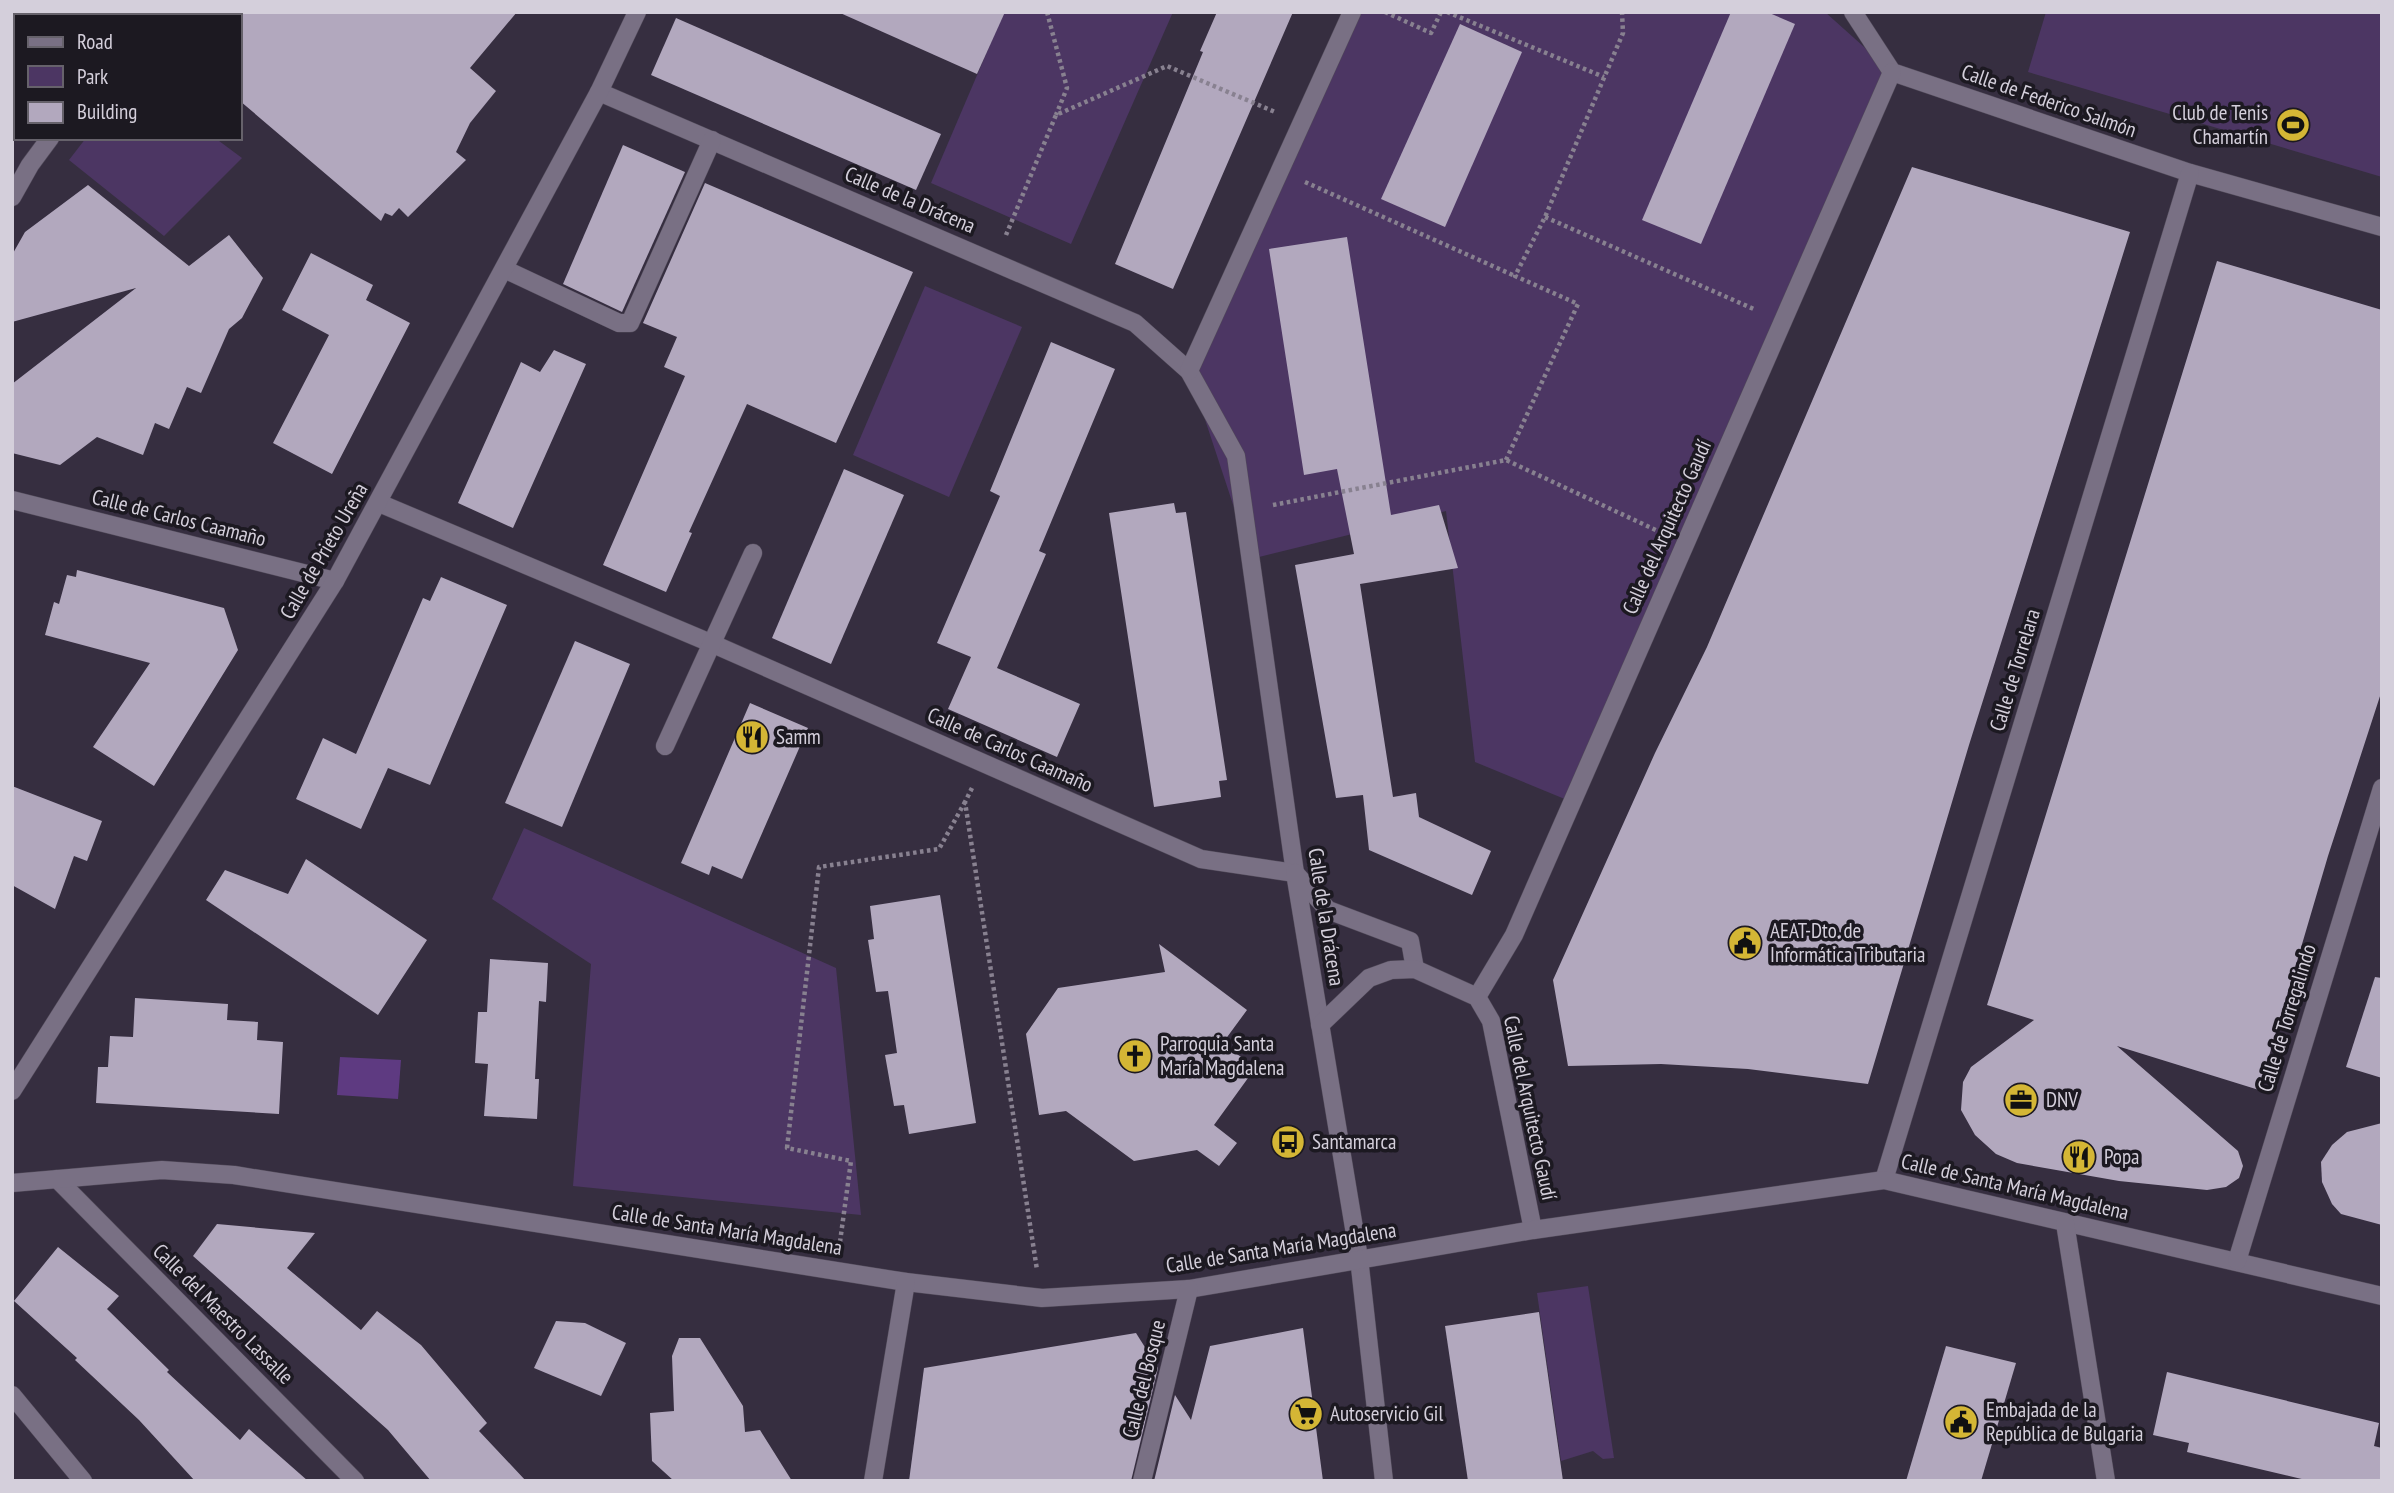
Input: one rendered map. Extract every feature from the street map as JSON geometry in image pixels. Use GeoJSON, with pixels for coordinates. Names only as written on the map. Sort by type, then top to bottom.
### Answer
{"type":"FeatureCollection","features":[{"type":"Feature","properties":{"kind":"street","name":"Calle de Prieto Ureña"},"geometry":{"type":"LineString","coordinates":[[12,1091],[335,581],[599,92],[638,12]]}},
{"type":"Feature","properties":{"kind":"street"},"geometry":{"type":"LineString","coordinates":[[1189,371],[1352,12]]}},
{"type":"Feature","properties":{"kind":"street"},"geometry":{"type":"LineString","coordinates":[[1853,12],[1892,72]]}},
{"type":"Feature","properties":{"kind":"street","name":"Calle de Federico Salmón"},"geometry":{"type":"LineString","coordinates":[[1892,72],[2190,173],[2382,227]]}},
{"type":"Feature","properties":{"kind":"street","name":"Calle del Arquitecto Gaudí"},"geometry":{"type":"LineString","coordinates":[[1477,997],[1514,935],[1892,72]]}},
{"type":"Feature","properties":{"kind":"street","name":"Calle de la Drácena"},"geometry":{"type":"LineString","coordinates":[[599,92],[1135,323],[1189,371],[1236,456],[1295,873],[1359,1258],[1384,1481]]}},
{"type":"Feature","properties":{"kind":"street"},"geometry":{"type":"LineString","coordinates":[[12,197],[30,165],[49,140]]}},
{"type":"Feature","properties":{"kind":"street"},"geometry":{"type":"LineString","coordinates":[[504,269],[619,323],[630,323],[712,140]]}},
{"type":"Feature","properties":{"kind":"street","name":"Calle de Torrelara"},"geometry":{"type":"LineString","coordinates":[[1884,1180],[2190,173]]}},
{"type":"Feature","properties":{"kind":"street","name":"Calle de Carlos Caamaño"},"geometry":{"type":"LineString","coordinates":[[12,500],[335,581]]}},
{"type":"Feature","properties":{"kind":"street","name":"Calle de Carlos Caamaño"},"geometry":{"type":"LineString","coordinates":[[379,503],[713,644],[1201,859],[1295,873]]}},
{"type":"Feature","properties":{"kind":"street"},"geometry":{"type":"LineString","coordinates":[[665,746],[754,552]]}},
{"type":"Feature","properties":{"kind":"street","name":"Calle de Torregalindo"},"geometry":{"type":"LineString","coordinates":[[2237,1261],[2382,788]]}},
{"type":"Feature","properties":{"kind":"street"},"geometry":{"type":"LineString","coordinates":[[1295,873],[1328,910],[1410,941],[1415,969],[1391,970],[1369,978],[1320,1025]]}},
{"type":"Feature","properties":{"kind":"street","name":"Calle del Arquitecto Gaudí"},"geometry":{"type":"LineString","coordinates":[[1415,969],[1477,997],[1491,1021],[1533,1230]]}},
{"type":"Feature","properties":{"kind":"street","name":"Calle de Santa María Magdalena"},"geometry":{"type":"LineString","coordinates":[[12,1183],[162,1170],[234,1175],[906,1282],[1042,1298],[1189,1289],[1533,1230],[1884,1180],[2382,1296]]}},
{"type":"Feature","properties":{"kind":"street","name":"Calle del Maestro Lassalle"},"geometry":{"type":"LineString","coordinates":[[57,1179],[355,1481]]}},
{"type":"Feature","properties":{"kind":"street"},"geometry":{"type":"LineString","coordinates":[[2065,1223],[2106,1481]]}},
{"type":"Feature","properties":{"kind":"street"},"geometry":{"type":"LineString","coordinates":[[873,1481],[906,1282]]}},
{"type":"Feature","properties":{"kind":"street","name":"Calle del Bosque"},"geometry":{"type":"LineString","coordinates":[[1142,1481],[1189,1289]]}},
{"type":"Feature","properties":{"kind":"street"},"geometry":{"type":"LineString","coordinates":[[12,1395],[83,1481]]}},
{"type":"Feature","properties":{"kind":"path"},"geometry":{"type":"LineString","coordinates":[[995,262],[1067,88],[1047,12]]}},
{"type":"Feature","properties":{"kind":"path"},"geometry":{"type":"LineString","coordinates":[[1385,12],[1431,33],[1441,12]]}},
{"type":"Feature","properties":{"kind":"path"},"geometry":{"type":"LineString","coordinates":[[1447,12],[1604,77]]}},
{"type":"Feature","properties":{"kind":"path"},"geometry":{"type":"LineString","coordinates":[[1516,276],[1545,218],[1623,33],[1622,12]]}},
{"type":"Feature","properties":{"kind":"path"},"geometry":{"type":"LineString","coordinates":[[1056,115],[1167,66],[1302,123]]}},
{"type":"Feature","properties":{"kind":"path"},"geometry":{"type":"LineString","coordinates":[[1280,170],[1578,304],[1506,460]]}},
{"type":"Feature","properties":{"kind":"path"},"geometry":{"type":"LineString","coordinates":[[1545,218],[1783,322]]}},
{"type":"Feature","properties":{"kind":"path"},"geometry":{"type":"LineString","coordinates":[[1244,510],[1506,460],[1685,543]]}},
{"type":"Feature","properties":{"kind":"path"},"geometry":{"type":"LineString","coordinates":[[836,1270],[850,1161],[787,1148],[819,867],[939,849],[985,764]]}},
{"type":"Feature","properties":{"kind":"path"},"geometry":{"type":"LineString","coordinates":[[965,802],[1042,1298]]}},
{"type":"Feature","properties":{"kind":"green space"},"geometry":{"type":"Polygon","coordinates":[[[12,12],[85,12],[14,14],[14,111],[12,12]]]}},
{"type":"Feature","properties":{"kind":"green space"},"geometry":{"type":"Polygon","coordinates":[[[1004,12],[1173,12],[1071,244],[931,183],[1004,12]]]}},
{"type":"Feature","properties":{"kind":"green space"},"geometry":{"type":"Polygon","coordinates":[[[1351,12],[1825,12],[1892,72],[1572,802],[1475,762],[1446,511],[1251,559],[1189,371],[1351,12]]]}},
{"type":"Feature","properties":{"kind":"green space","name":"Club de Tenis Chamartín"},"geometry":{"type":"Polygon","coordinates":[[[2046,12],[2382,12],[2382,177],[2028,72],[2046,12]]]}},
{"type":"Feature","properties":{"kind":"green space"},"geometry":{"type":"Polygon","coordinates":[[[84,140],[218,140],[242,158],[164,236],[69,160],[84,140]]]}},
{"type":"Feature","properties":{"kind":"green space"},"geometry":{"type":"Polygon","coordinates":[[[925,286],[1022,327],[949,497],[853,455],[925,286]]]}},
{"type":"Feature","properties":{"kind":"green space"},"geometry":{"type":"Polygon","coordinates":[[[524,828],[836,968],[861,1215],[573,1186],[591,964],[492,899],[524,828]]]}},
{"type":"Feature","properties":{"kind":"green space"},"geometry":{"type":"Polygon","coordinates":[[[1588,1286],[1614,1458],[1603,1459],[1593,1451],[1561,1461],[1537,1293],[1588,1286]]]}},
{"type":"Feature","properties":{"kind":"shaded area"},"geometry":{"type":"Polygon","coordinates":[[[340,1057],[401,1060],[398,1099],[337,1095],[340,1057]]]}},
{"type":"Feature","properties":{"kind":"building"},"geometry":{"type":"Polygon","coordinates":[[[517,12],[470,68],[496,91],[470,123],[456,152],[466,160],[408,217],[399,208],[392,216],[385,213],[381,221],[242,103],[240,14],[517,12]]]}},
{"type":"Feature","properties":{"kind":"building"},"geometry":{"type":"Polygon","coordinates":[[[838,12],[1005,12],[977,74],[838,12]]]}},
{"type":"Feature","properties":{"kind":"building"},"geometry":{"type":"Polygon","coordinates":[[[1217,12],[1293,12],[1173,289],[1115,264],[1217,12]]]}},
{"type":"Feature","properties":{"kind":"building"},"geometry":{"type":"Polygon","coordinates":[[[1731,12],[1767,12],[1795,24],[1701,244],[1642,220],[1731,12]]]}},
{"type":"Feature","properties":{"kind":"building"},"geometry":{"type":"Polygon","coordinates":[[[676,18],[941,134],[916,190],[651,75],[676,18]]]}},
{"type":"Feature","properties":{"kind":"building"},"geometry":{"type":"Polygon","coordinates":[[[1460,24],[1522,52],[1445,227],[1381,199],[1460,24]]]}},
{"type":"Feature","properties":{"kind":"building"},"geometry":{"type":"Polygon","coordinates":[[[623,145],[685,172],[622,312],[563,284],[623,145]]]}},
{"type":"Feature","properties":{"kind":"building"},"geometry":{"type":"Polygon","coordinates":[[[1912,167],[2130,232],[1969,745],[1868,1084],[1748,1069],[1661,1064],[1568,1066],[1553,980],[1655,753],[1707,647],[1912,167]]]}},
{"type":"Feature","properties":{"kind":"building"},"geometry":{"type":"Polygon","coordinates":[[[705,183],[913,272],[836,443],[747,404],[689,532],[692,533],[666,592],[603,565],[685,376],[664,367],[677,337],[643,323],[705,183]]]}},
{"type":"Feature","properties":{"kind":"building"},"geometry":{"type":"Polygon","coordinates":[[[88,185],[189,266],[229,235],[263,278],[242,318],[229,329],[201,393],[187,387],[169,429],[155,423],[143,455],[97,437],[60,465],[12,453],[12,384],[136,288],[12,322],[12,255],[25,232],[88,185]]]}},
{"type":"Feature","properties":{"kind":"building"},"geometry":{"type":"Polygon","coordinates":[[[1347,237],[1391,515],[1439,505],[1458,568],[1360,584],[1393,797],[1416,793],[1419,817],[1491,851],[1472,895],[1369,850],[1363,795],[1336,798],[1295,565],[1354,554],[1337,469],[1304,475],[1269,249],[1347,237]]]}},
{"type":"Feature","properties":{"kind":"building"},"geometry":{"type":"Polygon","coordinates":[[[311,253],[373,285],[366,300],[410,323],[332,474],[273,443],[329,335],[282,310],[311,253]]]}},
{"type":"Feature","properties":{"kind":"building"},"geometry":{"type":"Polygon","coordinates":[[[2217,261],[2382,310],[2382,690],[2328,856],[2259,1090],[2117,1046],[2238,1151],[2243,1166],[2239,1178],[2226,1187],[2207,1190],[2119,1181],[2017,1163],[1996,1154],[1975,1135],[1961,1110],[1963,1082],[1971,1067],[2034,1020],[1987,1005],[2217,261]]]}},
{"type":"Feature","properties":{"kind":"building"},"geometry":{"type":"Polygon","coordinates":[[[1051,342],[1115,369],[1039,551],[1046,554],[997,668],[1080,704],[1057,757],[948,709],[971,657],[937,643],[1000,496],[990,491],[1051,342]]]}},
{"type":"Feature","properties":{"kind":"building"},"geometry":{"type":"Polygon","coordinates":[[[554,350],[586,364],[513,528],[458,503],[521,362],[540,372],[554,350]]]}},
{"type":"Feature","properties":{"kind":"building"},"geometry":{"type":"Polygon","coordinates":[[[844,469],[904,495],[831,664],[772,638],[844,469]]]}},
{"type":"Feature","properties":{"kind":"building"},"geometry":{"type":"Polygon","coordinates":[[[1174,503],[1176,513],[1186,512],[1227,780],[1219,781],[1221,797],[1154,807],[1109,513],[1174,503]]]}},
{"type":"Feature","properties":{"kind":"building"},"geometry":{"type":"Polygon","coordinates":[[[77,570],[224,608],[238,650],[154,786],[93,747],[150,663],[45,635],[54,602],[59,604],[67,575],[76,577],[77,570]]]}},
{"type":"Feature","properties":{"kind":"building"},"geometry":{"type":"Polygon","coordinates":[[[441,577],[507,605],[430,785],[388,768],[361,829],[296,799],[323,738],[356,754],[423,598],[430,601],[441,577]]]}},
{"type":"Feature","properties":{"kind":"building"},"geometry":{"type":"Polygon","coordinates":[[[575,641],[630,664],[562,827],[505,803],[575,641]]]}},
{"type":"Feature","properties":{"kind":"building"},"geometry":{"type":"Polygon","coordinates":[[[750,703],[808,728],[742,879],[712,866],[709,875],[681,863],[750,703]]]}},
{"type":"Feature","properties":{"kind":"building"},"geometry":{"type":"Polygon","coordinates":[[[12,786],[102,821],[87,861],[74,856],[55,909],[12,885],[12,786]]]}},
{"type":"Feature","properties":{"kind":"building"},"geometry":{"type":"Polygon","coordinates":[[[306,859],[427,940],[378,1015],[206,900],[225,870],[288,894],[306,859]]]}},
{"type":"Feature","properties":{"kind":"building"},"geometry":{"type":"Polygon","coordinates":[[[940,895],[976,1123],[909,1134],[904,1105],[894,1106],[885,1055],[897,1053],[888,991],[876,992],[868,940],[874,939],[870,906],[940,895]]]}},
{"type":"Feature","properties":{"kind":"building","name":"Parroquia Santa María Magdalena"},"geometry":{"type":"Polygon","coordinates":[[[1159,944],[1247,1010],[1222,1044],[1256,1067],[1214,1125],[1237,1143],[1219,1166],[1197,1150],[1134,1161],[1066,1111],[1039,1115],[1026,1034],[1058,988],[1165,972],[1159,944]]]}},
{"type":"Feature","properties":{"kind":"building"},"geometry":{"type":"Polygon","coordinates":[[[490,959],[548,963],[546,1002],[539,1001],[535,1079],[539,1079],[537,1119],[484,1116],[488,1064],[475,1063],[478,1012],[487,1012],[490,959]]]}},
{"type":"Feature","properties":{"kind":"building"},"geometry":{"type":"Polygon","coordinates":[[[2375,977],[2382,978],[2382,1078],[2346,1067],[2375,977]]]}},
{"type":"Feature","properties":{"kind":"building"},"geometry":{"type":"Polygon","coordinates":[[[135,998],[228,1004],[227,1020],[258,1022],[257,1040],[283,1042],[279,1114],[96,1103],[98,1067],[108,1067],[110,1036],[133,1037],[135,998]]]}},
{"type":"Feature","properties":{"kind":"building"},"geometry":{"type":"Polygon","coordinates":[[[2382,1123],[2382,1225],[2341,1214],[2332,1204],[2322,1182],[2321,1162],[2332,1145],[2347,1132],[2382,1123]]]}},
{"type":"Feature","properties":{"kind":"building"},"geometry":{"type":"Polygon","coordinates":[[[217,1224],[315,1233],[287,1268],[361,1330],[377,1311],[421,1345],[487,1423],[479,1431],[526,1481],[431,1481],[388,1430],[193,1256],[217,1224]]]}},
{"type":"Feature","properties":{"kind":"building"},"geometry":{"type":"Polygon","coordinates":[[[58,1247],[119,1296],[107,1309],[169,1370],[167,1372],[240,1440],[249,1429],[308,1481],[195,1481],[139,1420],[75,1360],[77,1358],[14,1301],[58,1247]]]}},
{"type":"Feature","properties":{"kind":"building"},"geometry":{"type":"Polygon","coordinates":[[[1539,1312],[1563,1481],[1468,1481],[1445,1326],[1539,1312]]]}},
{"type":"Feature","properties":{"kind":"building"},"geometry":{"type":"Polygon","coordinates":[[[556,1321],[585,1323],[626,1343],[601,1396],[534,1368],[556,1321]]]}},
{"type":"Feature","properties":{"kind":"building"},"geometry":{"type":"Polygon","coordinates":[[[1303,1328],[1323,1481],[1154,1481],[1175,1395],[1191,1420],[1210,1346],[1303,1328]]]}},
{"type":"Feature","properties":{"kind":"building"},"geometry":{"type":"Polygon","coordinates":[[[1136,1333],[1158,1368],[1131,1481],[909,1481],[924,1368],[1136,1333]]]}},
{"type":"Feature","properties":{"kind":"building"},"geometry":{"type":"Polygon","coordinates":[[[679,1338],[700,1338],[743,1406],[745,1432],[760,1430],[792,1481],[674,1481],[652,1461],[650,1413],[674,1411],[672,1356],[679,1338]]]}},
{"type":"Feature","properties":{"kind":"building","name":"Embajada de la República de Bulgaria"},"geometry":{"type":"Polygon","coordinates":[[[1946,1346],[2016,1363],[1981,1481],[1906,1481],[1946,1346]]]}},
{"type":"Feature","properties":{"kind":"building"},"geometry":{"type":"Polygon","coordinates":[[[2167,1372],[2379,1423],[2374,1446],[2382,1448],[2382,1481],[2310,1481],[2187,1452],[2189,1443],[2153,1435],[2167,1372]]]}},
{"type":"Feature","properties":{"kind":"place","name":"Club de Tenis Chamartín"},"geometry":{"type":"Point","coordinates":[2293,125]}},
{"type":"Feature","properties":{"kind":"place","name":"Samm"},"geometry":{"type":"Point","coordinates":[752,737]}},
{"type":"Feature","properties":{"kind":"place","name":"AEAT-Dto. de Informática Tributaria"},"geometry":{"type":"Point","coordinates":[1745,943]}},
{"type":"Feature","properties":{"kind":"place","name":"Parroquia Santa María Magdalena"},"geometry":{"type":"Point","coordinates":[1135,1056]}},
{"type":"Feature","properties":{"kind":"place","name":"DNV"},"geometry":{"type":"Point","coordinates":[2021,1100]}},
{"type":"Feature","properties":{"kind":"place","name":"Santamarca"},"geometry":{"type":"Point","coordinates":[1288,1142]}},
{"type":"Feature","properties":{"kind":"place","name":"Popa"},"geometry":{"type":"Point","coordinates":[2079,1157]}},
{"type":"Feature","properties":{"kind":"place","name":"Autoservicio Gil"},"geometry":{"type":"Point","coordinates":[1306,1414]}},
{"type":"Feature","properties":{"kind":"place","name":"Embajada de la República de Bulgaria"},"geometry":{"type":"Point","coordinates":[1961,1422]}}]}
